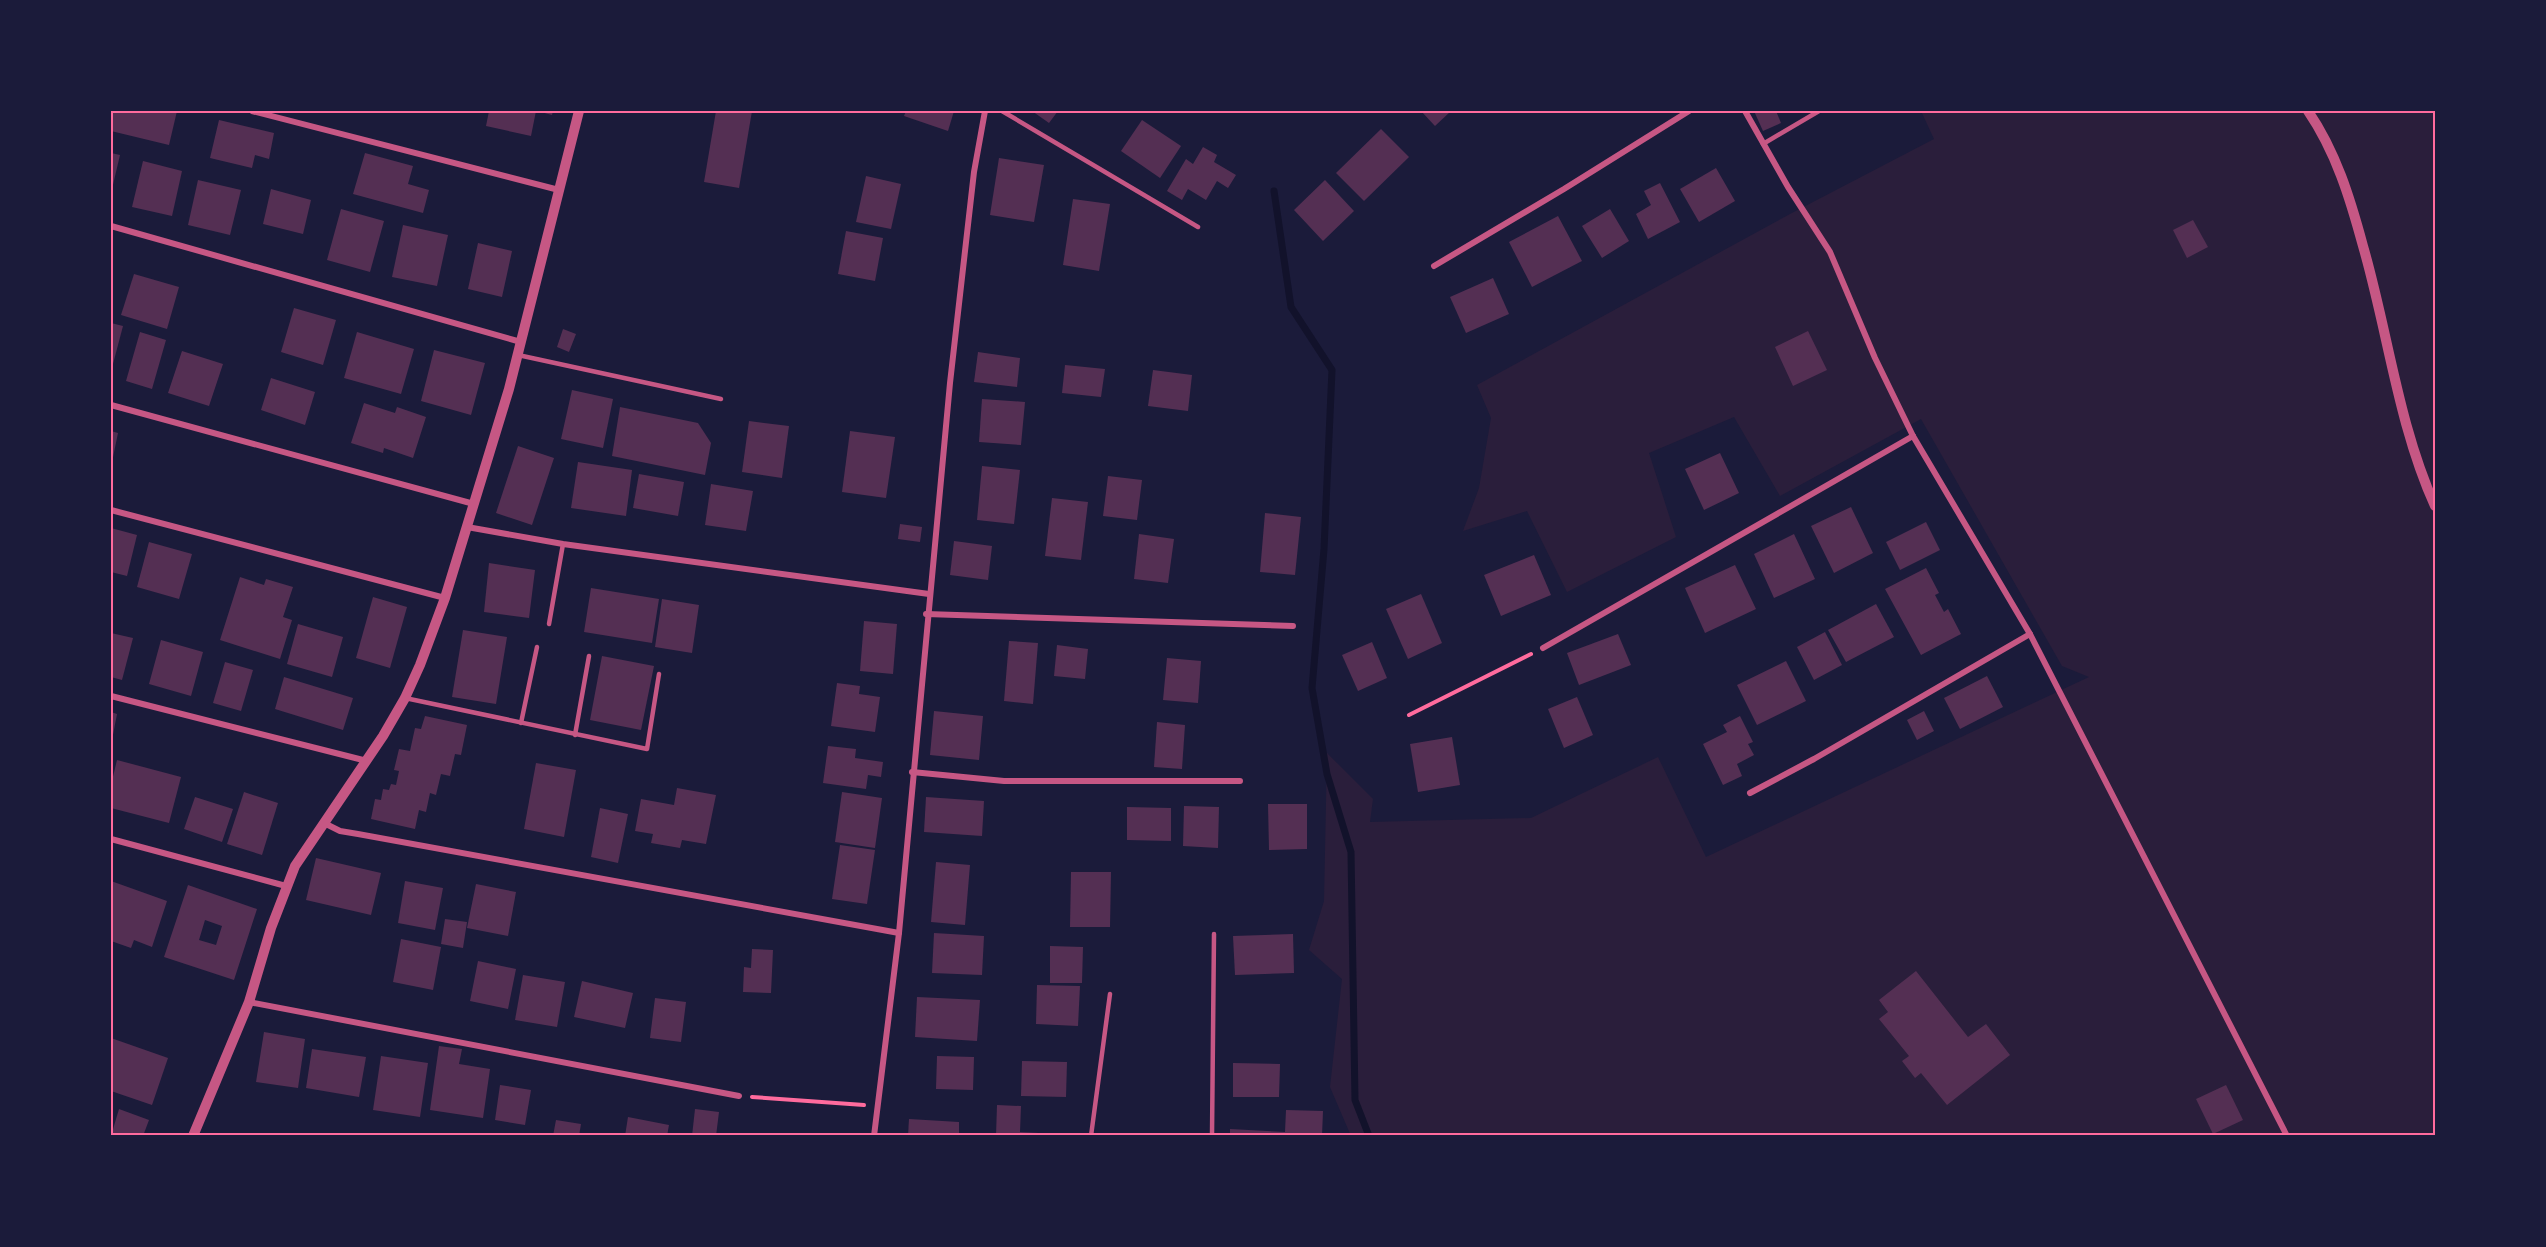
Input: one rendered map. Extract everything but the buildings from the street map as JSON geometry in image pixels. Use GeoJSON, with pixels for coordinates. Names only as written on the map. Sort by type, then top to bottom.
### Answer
{"type":"FeatureCollection","features":[{"type":"Feature","properties":{"kind":"street"},"geometry":{"type":"LineString","coordinates":[[252,111],[559,190]]}},
{"type":"Feature","properties":{"kind":"street"},"geometry":{"type":"LineString","coordinates":[[193,1136],[249,1002],[271,928],[295,866],[367,761],[405,698],[445,598],[522,342],[579,111]]}},
{"type":"Feature","properties":{"kind":"street"},"geometry":{"type":"LineString","coordinates":[[874,1136],[898,933],[927,614],[968,228],[985,111]]}},
{"type":"Feature","properties":{"kind":"street"},"geometry":{"type":"LineString","coordinates":[[1434,266],[1689,111]]}},
{"type":"Feature","properties":{"kind":"street"},"geometry":{"type":"LineString","coordinates":[[1745,111],[1830,252],[1875,358],[1913,436],[2030,634],[2287,1136]]}},
{"type":"Feature","properties":{"kind":"street"},"geometry":{"type":"LineString","coordinates":[[2308,111],[2332,152],[2353,207],[2374,281],[2410,440],[2435,506]]}},
{"type":"Feature","properties":{"kind":"street"},"geometry":{"type":"LineString","coordinates":[[111,226],[522,342]]}},
{"type":"Feature","properties":{"kind":"street"},"geometry":{"type":"LineString","coordinates":[[111,405],[474,504]]}},
{"type":"Feature","properties":{"kind":"street"},"geometry":{"type":"LineString","coordinates":[[1543,648],[1913,436]]}},
{"type":"Feature","properties":{"kind":"street"},"geometry":{"type":"LineString","coordinates":[[111,510],[445,598]]}},
{"type":"Feature","properties":{"kind":"street"},"geometry":{"type":"LineString","coordinates":[[467,527],[563,544],[929,594]]}},
{"type":"Feature","properties":{"kind":"street"},"geometry":{"type":"LineString","coordinates":[[927,614],[1293,626]]}},
{"type":"Feature","properties":{"kind":"street"},"geometry":{"type":"LineString","coordinates":[[1750,793],[2030,634]]}},
{"type":"Feature","properties":{"kind":"street"},"geometry":{"type":"LineString","coordinates":[[111,696],[367,761]]}},
{"type":"Feature","properties":{"kind":"street"},"geometry":{"type":"LineString","coordinates":[[912,772],[1005,781],[1240,781]]}},
{"type":"Feature","properties":{"kind":"street"},"geometry":{"type":"LineString","coordinates":[[324,823],[340,831],[898,933]]}},
{"type":"Feature","properties":{"kind":"street"},"geometry":{"type":"LineString","coordinates":[[111,839],[286,886]]}},
{"type":"Feature","properties":{"kind":"street"},"geometry":{"type":"LineString","coordinates":[[249,1002],[739,1096]]}},
{"type":"Feature","properties":{"kind":"lane"},"geometry":{"type":"LineString","coordinates":[[1002,111],[1198,227]]}},
{"type":"Feature","properties":{"kind":"lane"},"geometry":{"type":"LineString","coordinates":[[1763,144],[1819,111]]}},
{"type":"Feature","properties":{"kind":"lane"},"geometry":{"type":"LineString","coordinates":[[518,355],[721,399]]}},
{"type":"Feature","properties":{"kind":"lane"},"geometry":{"type":"LineString","coordinates":[[549,624],[563,544]]}},
{"type":"Feature","properties":{"kind":"lane"},"geometry":{"type":"LineString","coordinates":[[521,723],[537,647]]}},
{"type":"Feature","properties":{"kind":"lane"},"geometry":{"type":"LineString","coordinates":[[575,735],[589,656]]}},
{"type":"Feature","properties":{"kind":"lane"},"geometry":{"type":"LineString","coordinates":[[405,698],[647,749],[659,674]]}},
{"type":"Feature","properties":{"kind":"lane"},"geometry":{"type":"LineString","coordinates":[[1212,1136],[1214,934]]}},
{"type":"Feature","properties":{"kind":"lane"},"geometry":{"type":"LineString","coordinates":[[1091,1136],[1110,994]]}},
{"type":"Feature","properties":{"kind":"path"},"geometry":{"type":"LineString","coordinates":[[1409,714],[1543,648]]}},
{"type":"Feature","properties":{"kind":"path"},"geometry":{"type":"LineString","coordinates":[[739,1096],[846,1102],[877,1107]]}},
{"type":"Feature","properties":{"kind":"shaded area"},"geometry":{"type":"Polygon","coordinates":[[[1921,111],[2435,111],[2435,1136],[1351,1136],[1330,1087],[1342,979],[1309,950],[1324,901],[1327,753],[1373,799],[1370,822],[1531,818],[1658,757],[1706,857],[2089,677],[2062,666],[1921,419],[1780,496],[1734,417],[1649,453],[1676,537],[1567,592],[1527,511],[1463,531],[1479,488],[1491,418],[1477,385],[1790,214],[1934,139],[1921,111]]]}},
{"type":"Feature","properties":{"kind":"waterway"},"geometry":{"type":"LineString","coordinates":[[1274,191],[1291,307],[1332,370],[1324,549],[1312,688],[1327,774],[1351,852],[1355,1100],[1369,1136]]}}]}
